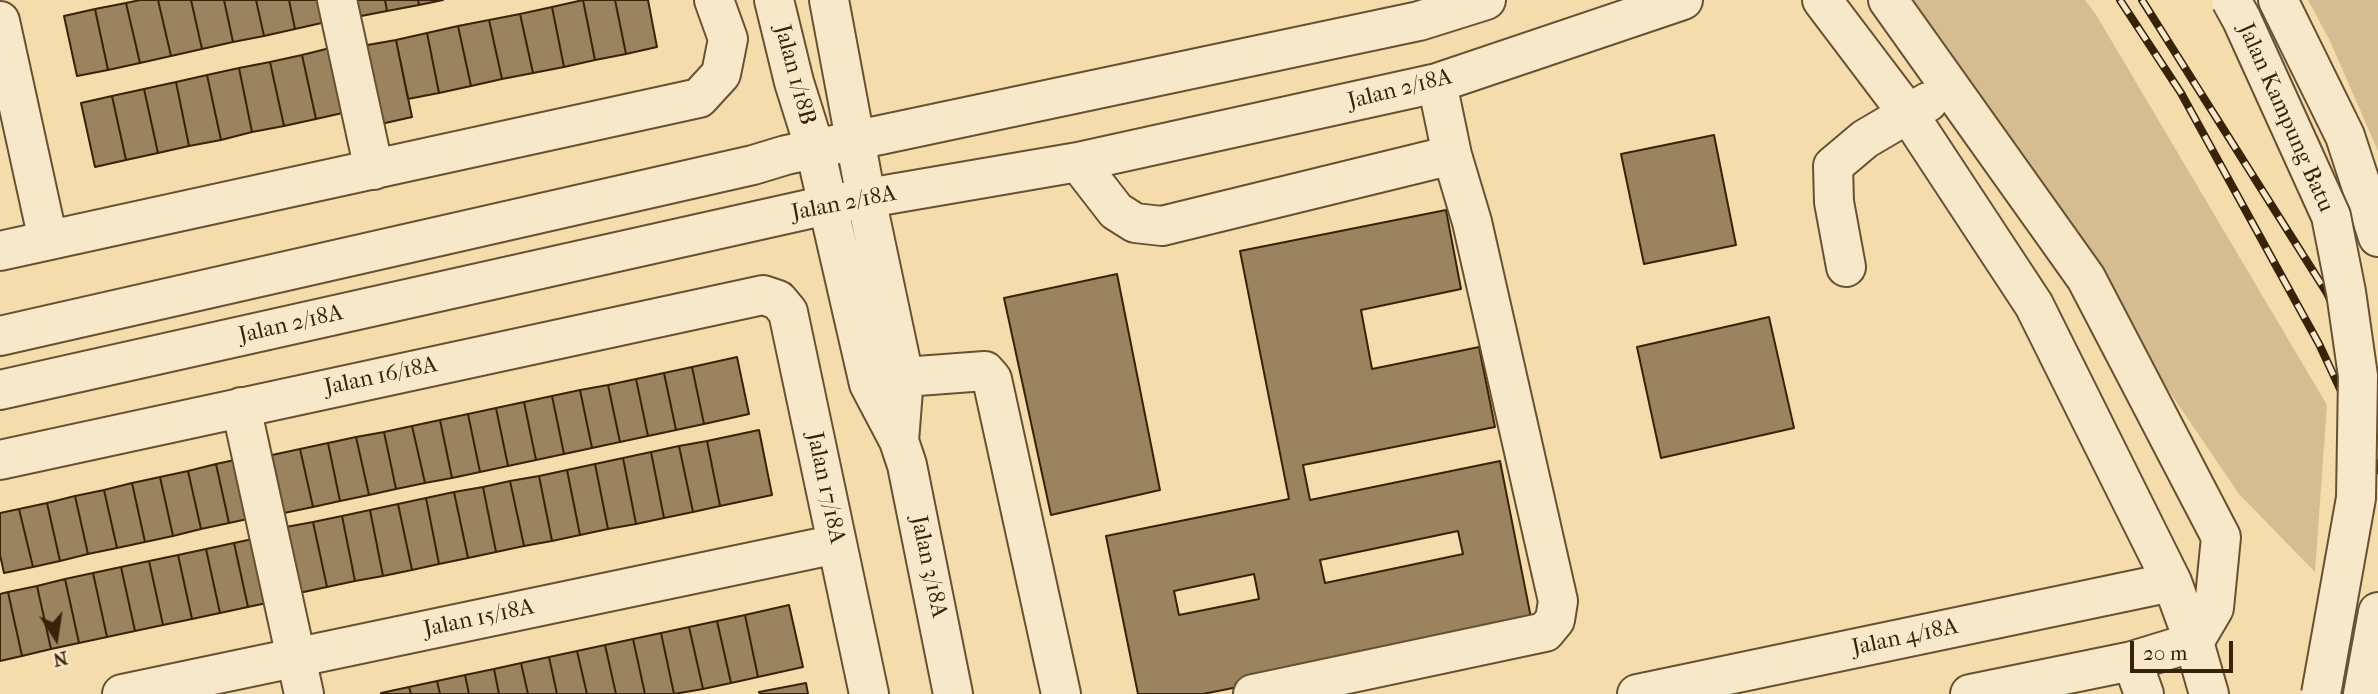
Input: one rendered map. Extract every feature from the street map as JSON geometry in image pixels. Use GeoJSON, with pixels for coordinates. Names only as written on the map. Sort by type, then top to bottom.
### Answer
{"type":"FeatureCollection","features":[{"type":"Feature","properties":{"kind":"street"},"geometry":{"type":"LineString","coordinates":[[337,0],[374,170]]}},
{"type":"Feature","properties":{"kind":"street"},"geometry":{"type":"LineString","coordinates":[[0,251],[699,98],[721,74],[728,39],[714,0]]}},
{"type":"Feature","properties":{"kind":"street","name":"Jalan 1/18B"},"geometry":{"type":"LineString","coordinates":[[774,0],[794,82],[815,149],[827,205]]}},
{"type":"Feature","properties":{"kind":"street","name":"Jalan 1/18B"},"geometry":{"type":"LineString","coordinates":[[829,0],[866,198]]}},
{"type":"Feature","properties":{"kind":"street"},"geometry":{"type":"LineString","coordinates":[[0,336],[753,165],[786,155],[1419,21],[1486,0]]}},
{"type":"Feature","properties":{"kind":"street","name":"Jalan 2/18A"},"geometry":{"type":"LineString","coordinates":[[0,390],[827,205],[1078,162],[1437,83],[1683,0]]}},
{"type":"Feature","properties":{"kind":"street"},"geometry":{"type":"LineString","coordinates":[[1822,0],[1909,115],[2034,305],[2172,582],[2209,694]]}},
{"type":"Feature","properties":{"kind":"street"},"geometry":{"type":"LineString","coordinates":[[1888,0],[2086,278],[2221,537],[2214,608],[2194,642],[2138,678],[1970,694]]}},
{"type":"Feature","properties":{"kind":"street","name":"Jalan Kampung Batu"},"geometry":{"type":"LineString","coordinates":[[2231,0],[2331,216],[2346,292],[2358,376],[2356,498],[2321,694]]}},
{"type":"Feature","properties":{"kind":"street","name":"Jalan Kampung Batu"},"geometry":{"type":"LineString","coordinates":[[2278,0],[2345,136],[2378,237]]}},
{"type":"Feature","properties":{"kind":"street"},"geometry":{"type":"LineString","coordinates":[[0,22],[48,240]]}},
{"type":"Feature","properties":{"kind":"street"},"geometry":{"type":"LineString","coordinates":[[1253,694],[1545,632],[1555,620],[1558,601],[1472,222],[1452,155],[1437,83]]}},
{"type":"Feature","properties":{"kind":"street"},"geometry":{"type":"LineString","coordinates":[[1846,267],[1834,202],[1833,166],[1865,139],[1951,88]]}},
{"type":"Feature","properties":{"kind":"street"},"geometry":{"type":"LineString","coordinates":[[1078,162],[1116,211],[1135,223],[1161,226],[1452,155]]}},
{"type":"Feature","properties":{"kind":"street","name":"Jalan 3/18A"},"geometry":{"type":"LineString","coordinates":[[866,198],[904,377],[899,441]]}},
{"type":"Feature","properties":{"kind":"street","name":"Jalan 3/18A"},"geometry":{"type":"LineString","coordinates":[[827,205],[869,384],[899,441],[906,465],[953,694]]}},
{"type":"Feature","properties":{"kind":"street","name":"Jalan 16/18A"},"geometry":{"type":"LineString","coordinates":[[0,460],[763,295]]}},
{"type":"Feature","properties":{"kind":"street","name":"Jalan 17/18A"},"geometry":{"type":"LineString","coordinates":[[763,295],[778,300],[788,312],[869,694]]}},
{"type":"Feature","properties":{"kind":"street"},"geometry":{"type":"LineString","coordinates":[[904,377],[985,371],[992,379],[1061,694]]}},
{"type":"Feature","properties":{"kind":"street"},"geometry":{"type":"LineString","coordinates":[[241,407],[300,676]]}},
{"type":"Feature","properties":{"kind":"street","name":"Jalan 15/18A"},"geometry":{"type":"LineString","coordinates":[[122,694],[300,676],[837,544]]}},
{"type":"Feature","properties":{"kind":"street","name":"Jalan 4/18A"},"geometry":{"type":"LineString","coordinates":[[1637,694],[2172,582]]}},
{"type":"Feature","properties":{"kind":"street"},"geometry":{"type":"LineString","coordinates":[[2363,694],[2378,612]]}},
{"type":"Feature","properties":{"kind":"shaded area"},"geometry":{"type":"Polygon","coordinates":[[[1903,0],[2085,0],[2095,13],[2327,405],[2315,572],[2239,494],[1903,0]]]}},
{"type":"Feature","properties":{"kind":"shaded area"},"geometry":{"type":"Polygon","coordinates":[[[2308,0],[2378,0],[2378,151],[2330,41],[2308,0]]]}},
{"type":"Feature","properties":{"kind":"building"},"geometry":{"type":"Polygon","coordinates":[[[158,0],[171,56],[140,63],[126,3],[158,0]]]}},
{"type":"Feature","properties":{"kind":"building"},"geometry":{"type":"Polygon","coordinates":[[[158,0],[191,0],[202,49],[171,56],[158,0]]]}},
{"type":"Feature","properties":{"kind":"building"},"geometry":{"type":"Polygon","coordinates":[[[191,0],[224,0],[233,42],[202,49],[191,0]]]}},
{"type":"Feature","properties":{"kind":"building"},"geometry":{"type":"Polygon","coordinates":[[[224,0],[256,0],[264,36],[233,42],[224,0]]]}},
{"type":"Feature","properties":{"kind":"building"},"geometry":{"type":"Polygon","coordinates":[[[256,0],[289,0],[295,29],[264,36],[256,0]]]}},
{"type":"Feature","properties":{"kind":"building"},"geometry":{"type":"Polygon","coordinates":[[[289,0],[322,0],[326,22],[295,29],[289,0]]]}},
{"type":"Feature","properties":{"kind":"building"},"geometry":{"type":"Polygon","coordinates":[[[353,0],[385,0],[387,11],[356,17],[353,0]]]}},
{"type":"Feature","properties":{"kind":"building"},"geometry":{"type":"Polygon","coordinates":[[[385,0],[418,0],[419,5],[387,11],[385,0]]]}},
{"type":"Feature","properties":{"kind":"building"},"geometry":{"type":"Polygon","coordinates":[[[418,0],[443,0],[419,5],[418,0]]]}},
{"type":"Feature","properties":{"kind":"building"},"geometry":{"type":"Polygon","coordinates":[[[583,0],[595,60],[564,67],[552,7],[583,0]]]}},
{"type":"Feature","properties":{"kind":"building"},"geometry":{"type":"Polygon","coordinates":[[[583,0],[615,0],[626,54],[595,60],[583,0]]]}},
{"type":"Feature","properties":{"kind":"building"},"geometry":{"type":"Polygon","coordinates":[[[615,0],[648,0],[657,47],[626,54],[615,0]]]}},
{"type":"Feature","properties":{"kind":"building"},"geometry":{"type":"Polygon","coordinates":[[[126,3],[140,63],[108,70],[95,9],[126,3]]]}},
{"type":"Feature","properties":{"kind":"building"},"geometry":{"type":"Polygon","coordinates":[[[552,7],[564,67],[533,73],[520,14],[552,7]]]}},
{"type":"Feature","properties":{"kind":"building"},"geometry":{"type":"Polygon","coordinates":[[[95,9],[108,70],[77,76],[64,16],[95,9]]]}},
{"type":"Feature","properties":{"kind":"building"},"geometry":{"type":"Polygon","coordinates":[[[520,14],[533,73],[502,79],[489,20],[520,14]]]}},
{"type":"Feature","properties":{"kind":"building"},"geometry":{"type":"Polygon","coordinates":[[[489,20],[502,79],[471,86],[458,26],[489,20]]]}},
{"type":"Feature","properties":{"kind":"building"},"geometry":{"type":"Polygon","coordinates":[[[458,26],[471,86],[439,93],[427,33],[458,26]]]}},
{"type":"Feature","properties":{"kind":"building"},"geometry":{"type":"Polygon","coordinates":[[[427,33],[439,93],[408,99],[396,40],[427,33]]]}},
{"type":"Feature","properties":{"kind":"building"},"geometry":{"type":"Polygon","coordinates":[[[396,40],[412,117],[372,126],[356,47],[396,40]]]}},
{"type":"Feature","properties":{"kind":"building"},"geometry":{"type":"Polygon","coordinates":[[[334,47],[347,112],[316,119],[302,55],[334,47]]]}},
{"type":"Feature","properties":{"kind":"building"},"geometry":{"type":"Polygon","coordinates":[[[302,55],[316,119],[284,126],[270,62],[302,55]]]}},
{"type":"Feature","properties":{"kind":"building"},"geometry":{"type":"Polygon","coordinates":[[[270,62],[284,126],[252,132],[239,68],[270,62]]]}},
{"type":"Feature","properties":{"kind":"building"},"geometry":{"type":"Polygon","coordinates":[[[239,68],[252,132],[221,140],[207,75],[239,68]]]}},
{"type":"Feature","properties":{"kind":"building"},"geometry":{"type":"Polygon","coordinates":[[[207,75],[221,140],[189,146],[176,82],[207,75]]]}},
{"type":"Feature","properties":{"kind":"building"},"geometry":{"type":"Polygon","coordinates":[[[176,82],[189,146],[158,153],[144,89],[176,82]]]}},
{"type":"Feature","properties":{"kind":"building"},"geometry":{"type":"Polygon","coordinates":[[[144,89],[158,153],[126,160],[112,96],[144,89]]]}},
{"type":"Feature","properties":{"kind":"building"},"geometry":{"type":"Polygon","coordinates":[[[112,96],[126,160],[95,167],[81,103],[112,96]]]}},
{"type":"Feature","properties":{"kind":"building"},"geometry":{"type":"Polygon","coordinates":[[[1714,135],[1736,245],[1644,264],[1621,154],[1714,135]]]}},
{"type":"Feature","properties":{"kind":"building"},"geometry":{"type":"Polygon","coordinates":[[[1446,210],[1461,289],[1361,310],[1372,369],[1479,347],[1495,427],[1303,465],[1310,500],[1500,461],[1533,628],[1203,694],[1138,694],[1106,536],[1289,499],[1240,251],[1446,210]],[[1458,531],[1320,560],[1325,583],[1463,554],[1458,531]],[[1254,574],[1174,591],[1179,615],[1259,599],[1254,574]]]}},
{"type":"Feature","properties":{"kind":"building"},"geometry":{"type":"Polygon","coordinates":[[[1117,274],[1160,490],[1051,515],[1004,298],[1117,274]]]}},
{"type":"Feature","properties":{"kind":"building"},"geometry":{"type":"Polygon","coordinates":[[[1769,317],[1794,428],[1661,458],[1637,347],[1769,317]]]}},
{"type":"Feature","properties":{"kind":"building"},"geometry":{"type":"Polygon","coordinates":[[[737,357],[749,414],[704,424],[692,367],[737,357]]]}},
{"type":"Feature","properties":{"kind":"building"},"geometry":{"type":"Polygon","coordinates":[[[692,367],[704,424],[676,430],[664,373],[692,367]]]}},
{"type":"Feature","properties":{"kind":"building"},"geometry":{"type":"Polygon","coordinates":[[[664,373],[676,430],[648,436],[636,379],[664,373]]]}},
{"type":"Feature","properties":{"kind":"building"},"geometry":{"type":"Polygon","coordinates":[[[636,379],[648,436],[620,442],[608,385],[636,379]]]}},
{"type":"Feature","properties":{"kind":"building"},"geometry":{"type":"Polygon","coordinates":[[[608,385],[620,442],[592,448],[580,390],[608,385]]]}},
{"type":"Feature","properties":{"kind":"building"},"geometry":{"type":"Polygon","coordinates":[[[580,390],[592,448],[564,454],[552,396],[580,390]]]}},
{"type":"Feature","properties":{"kind":"building"},"geometry":{"type":"Polygon","coordinates":[[[552,396],[564,454],[536,460],[524,402],[552,396]]]}},
{"type":"Feature","properties":{"kind":"building"},"geometry":{"type":"Polygon","coordinates":[[[524,402],[536,460],[508,466],[496,408],[524,402]]]}},
{"type":"Feature","properties":{"kind":"building"},"geometry":{"type":"Polygon","coordinates":[[[496,408],[508,466],[480,472],[468,414],[496,408]]]}},
{"type":"Feature","properties":{"kind":"building"},"geometry":{"type":"Polygon","coordinates":[[[468,414],[480,472],[452,478],[440,420],[468,414]]]}},
{"type":"Feature","properties":{"kind":"building"},"geometry":{"type":"Polygon","coordinates":[[[440,420],[452,478],[425,483],[412,426],[440,420]]]}},
{"type":"Feature","properties":{"kind":"building"},"geometry":{"type":"Polygon","coordinates":[[[412,426],[425,483],[396,489],[384,432],[412,426]]]}},
{"type":"Feature","properties":{"kind":"building"},"geometry":{"type":"Polygon","coordinates":[[[759,430],[772,495],[720,506],[707,441],[759,430]]]}},
{"type":"Feature","properties":{"kind":"building"},"geometry":{"type":"Polygon","coordinates":[[[384,432],[396,489],[369,495],[356,437],[384,432]]]}},
{"type":"Feature","properties":{"kind":"building"},"geometry":{"type":"Polygon","coordinates":[[[356,437],[369,495],[340,501],[328,443],[356,437]]]}},
{"type":"Feature","properties":{"kind":"building"},"geometry":{"type":"Polygon","coordinates":[[[707,441],[720,506],[693,512],[679,446],[707,441]]]}},
{"type":"Feature","properties":{"kind":"building"},"geometry":{"type":"Polygon","coordinates":[[[328,443],[340,501],[313,507],[300,449],[328,443]]]}},
{"type":"Feature","properties":{"kind":"building"},"geometry":{"type":"Polygon","coordinates":[[[679,446],[693,512],[664,518],[651,452],[679,446]]]}},
{"type":"Feature","properties":{"kind":"building"},"geometry":{"type":"Polygon","coordinates":[[[300,449],[313,507],[284,513],[272,455],[300,449]]]}},
{"type":"Feature","properties":{"kind":"building"},"geometry":{"type":"Polygon","coordinates":[[[651,452],[664,518],[636,524],[623,458],[651,452]]]}},
{"type":"Feature","properties":{"kind":"building"},"geometry":{"type":"Polygon","coordinates":[[[244,458],[257,517],[229,523],[216,464],[244,458]]]}},
{"type":"Feature","properties":{"kind":"building"},"geometry":{"type":"Polygon","coordinates":[[[623,458],[636,524],[608,529],[595,464],[623,458]]]}},
{"type":"Feature","properties":{"kind":"building"},"geometry":{"type":"Polygon","coordinates":[[[216,464],[229,523],[201,529],[188,471],[216,464]]]}},
{"type":"Feature","properties":{"kind":"building"},"geometry":{"type":"Polygon","coordinates":[[[595,464],[608,529],[580,535],[567,470],[595,464]]]}},
{"type":"Feature","properties":{"kind":"building"},"geometry":{"type":"Polygon","coordinates":[[[567,470],[580,535],[552,541],[539,476],[567,470]]]}},
{"type":"Feature","properties":{"kind":"building"},"geometry":{"type":"Polygon","coordinates":[[[188,471],[201,529],[173,536],[160,477],[188,471]]]}},
{"type":"Feature","properties":{"kind":"building"},"geometry":{"type":"Polygon","coordinates":[[[539,476],[552,541],[524,546],[510,481],[539,476]]]}},
{"type":"Feature","properties":{"kind":"building"},"geometry":{"type":"Polygon","coordinates":[[[160,477],[173,536],[145,542],[132,483],[160,477]]]}},
{"type":"Feature","properties":{"kind":"building"},"geometry":{"type":"Polygon","coordinates":[[[510,481],[524,546],[496,552],[483,487],[510,481]]]}},
{"type":"Feature","properties":{"kind":"building"},"geometry":{"type":"Polygon","coordinates":[[[132,483],[145,542],[117,548],[104,490],[132,483]]]}},
{"type":"Feature","properties":{"kind":"building"},"geometry":{"type":"Polygon","coordinates":[[[483,487],[496,552],[468,558],[454,492],[483,487]]]}},
{"type":"Feature","properties":{"kind":"building"},"geometry":{"type":"Polygon","coordinates":[[[104,490],[117,548],[88,554],[75,496],[104,490]]]}},
{"type":"Feature","properties":{"kind":"building"},"geometry":{"type":"Polygon","coordinates":[[[454,492],[468,558],[439,564],[426,498],[454,492]]]}},
{"type":"Feature","properties":{"kind":"building"},"geometry":{"type":"Polygon","coordinates":[[[75,496],[88,554],[60,561],[47,503],[75,496]]]}},
{"type":"Feature","properties":{"kind":"building"},"geometry":{"type":"Polygon","coordinates":[[[426,498],[439,564],[412,570],[398,504],[426,498]]]}},
{"type":"Feature","properties":{"kind":"building"},"geometry":{"type":"Polygon","coordinates":[[[47,503],[60,561],[33,567],[19,509],[47,503]]]}},
{"type":"Feature","properties":{"kind":"building"},"geometry":{"type":"Polygon","coordinates":[[[398,504],[412,570],[383,576],[370,510],[398,504]]]}},
{"type":"Feature","properties":{"kind":"building"},"geometry":{"type":"Polygon","coordinates":[[[19,509],[33,567],[4,573],[0,555],[0,513],[19,509]]]}},
{"type":"Feature","properties":{"kind":"building"},"geometry":{"type":"Polygon","coordinates":[[[370,510],[383,576],[355,581],[342,516],[370,510]]]}},
{"type":"Feature","properties":{"kind":"building"},"geometry":{"type":"Polygon","coordinates":[[[342,516],[355,581],[327,587],[313,522],[342,516]]]}},
{"type":"Feature","properties":{"kind":"building"},"geometry":{"type":"Polygon","coordinates":[[[313,522],[327,587],[299,593],[286,527],[313,522]]]}},
{"type":"Feature","properties":{"kind":"building"},"geometry":{"type":"Polygon","coordinates":[[[262,537],[276,601],[248,607],[234,543],[262,537]]]}},
{"type":"Feature","properties":{"kind":"building"},"geometry":{"type":"Polygon","coordinates":[[[234,543],[248,607],[220,613],[206,549],[234,543]]]}},
{"type":"Feature","properties":{"kind":"building"},"geometry":{"type":"Polygon","coordinates":[[[206,549],[220,613],[192,619],[178,555],[206,549]]]}},
{"type":"Feature","properties":{"kind":"building"},"geometry":{"type":"Polygon","coordinates":[[[178,555],[192,619],[163,625],[149,561],[178,555]]]}},
{"type":"Feature","properties":{"kind":"building"},"geometry":{"type":"Polygon","coordinates":[[[149,561],[163,625],[135,631],[121,567],[149,561]]]}},
{"type":"Feature","properties":{"kind":"building"},"geometry":{"type":"Polygon","coordinates":[[[121,567],[135,631],[107,637],[93,573],[121,567]]]}},
{"type":"Feature","properties":{"kind":"building"},"geometry":{"type":"Polygon","coordinates":[[[93,573],[107,637],[79,643],[65,579],[93,573]]]}},
{"type":"Feature","properties":{"kind":"building"},"geometry":{"type":"Polygon","coordinates":[[[65,579],[79,643],[51,649],[37,586],[65,579]]]}},
{"type":"Feature","properties":{"kind":"building"},"geometry":{"type":"Polygon","coordinates":[[[37,586],[51,649],[22,656],[8,592],[37,586]]]}},
{"type":"Feature","properties":{"kind":"building"},"geometry":{"type":"Polygon","coordinates":[[[8,592],[22,656],[0,661],[0,594],[8,592]]]}},
{"type":"Feature","properties":{"kind":"building"},"geometry":{"type":"Polygon","coordinates":[[[789,605],[803,667],[758,677],[745,615],[789,605]]]}},
{"type":"Feature","properties":{"kind":"building"},"geometry":{"type":"Polygon","coordinates":[[[745,615],[758,677],[731,683],[717,621],[745,615]]]}},
{"type":"Feature","properties":{"kind":"building"},"geometry":{"type":"Polygon","coordinates":[[[717,621],[731,683],[703,689],[689,627],[717,621]]]}},
{"type":"Feature","properties":{"kind":"building"},"geometry":{"type":"Polygon","coordinates":[[[689,627],[703,689],[674,694],[661,633],[689,627]]]}},
{"type":"Feature","properties":{"kind":"building"},"geometry":{"type":"Polygon","coordinates":[[[661,633],[674,694],[645,694],[633,639],[661,633]]]}},
{"type":"Feature","properties":{"kind":"building"},"geometry":{"type":"Polygon","coordinates":[[[633,639],[645,694],[616,694],[605,645],[633,639]]]}},
{"type":"Feature","properties":{"kind":"building"},"geometry":{"type":"Polygon","coordinates":[[[605,645],[616,694],[587,694],[577,651],[605,645]]]}},
{"type":"Feature","properties":{"kind":"building"},"geometry":{"type":"Polygon","coordinates":[[[577,651],[587,694],[557,694],[549,657],[577,651]]]}},
{"type":"Feature","properties":{"kind":"building"},"geometry":{"type":"Polygon","coordinates":[[[549,657],[557,694],[528,694],[521,663],[549,657]]]}},
{"type":"Feature","properties":{"kind":"building"},"geometry":{"type":"Polygon","coordinates":[[[521,663],[528,694],[499,694],[494,669],[521,663]]]}},
{"type":"Feature","properties":{"kind":"building"},"geometry":{"type":"Polygon","coordinates":[[[494,669],[499,694],[469,694],[465,675],[494,669]]]}},
{"type":"Feature","properties":{"kind":"building"},"geometry":{"type":"Polygon","coordinates":[[[465,675],[469,694],[440,694],[437,681],[465,675]]]}},
{"type":"Feature","properties":{"kind":"building"},"geometry":{"type":"Polygon","coordinates":[[[437,681],[440,694],[411,694],[409,687],[437,681]]]}},
{"type":"Feature","properties":{"kind":"building"},"geometry":{"type":"Polygon","coordinates":[[[806,683],[808,694],[759,692],[806,683]]]}},
{"type":"Feature","properties":{"kind":"building"},"geometry":{"type":"Polygon","coordinates":[[[409,687],[411,694],[381,694],[381,693],[409,687]]]}},
{"type":"Feature","properties":{"kind":"railway"},"geometry":{"type":"LineString","coordinates":[[2120,0],[2181,93],[2319,344],[2378,470]]}},
{"type":"Feature","properties":{"kind":"railway"},"geometry":{"type":"LineString","coordinates":[[2142,0],[2327,293],[2378,405]]}}]}
